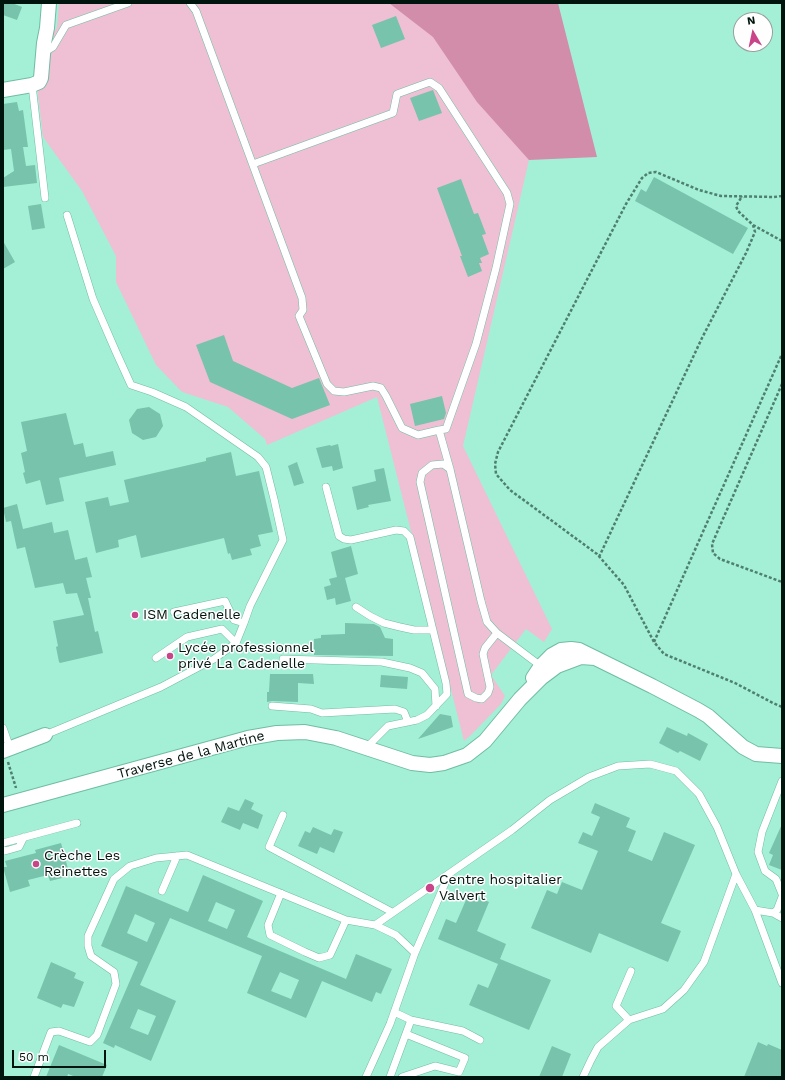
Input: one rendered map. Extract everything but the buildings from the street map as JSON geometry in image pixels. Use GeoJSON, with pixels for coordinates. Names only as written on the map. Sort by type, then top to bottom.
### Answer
{"type":"FeatureCollection","features":[{"type":"Feature","properties":{"kind":"street"},"geometry":{"type":"LineString","coordinates":[[3,90],[32,85],[39,82],[41,78],[49,3]]}},
{"type":"Feature","properties":{"kind":"street","name":"Traverse de la Martine"},"geometry":{"type":"LineString","coordinates":[[3,805],[248,738],[277,733],[305,732],[336,738],[412,763],[430,765],[444,763],[467,755],[485,741],[520,699],[541,678],[545,669],[581,657],[595,658],[698,710],[708,716],[743,747],[756,754],[782,756]]}},
{"type":"Feature","properties":{"kind":"street"},"geometry":{"type":"LineString","coordinates":[[6,750],[45,735]]}},
{"type":"Feature","properties":{"kind":"lane"},"geometry":{"type":"LineString","coordinates":[[43,51],[53,47],[66,25],[128,3]]}},
{"type":"Feature","properties":{"kind":"lane"},"geometry":{"type":"LineString","coordinates":[[190,3],[196,11],[302,298],[303,310],[299,316],[327,384],[334,391],[344,392],[373,386],[381,388],[402,428],[418,435],[446,428],[476,344],[496,268],[510,204],[507,193],[439,88],[430,82],[397,94],[393,113],[253,164]]}},
{"type":"Feature","properties":{"kind":"lane"},"geometry":{"type":"LineString","coordinates":[[32,85],[45,198]]}},
{"type":"Feature","properties":{"kind":"lane"},"geometry":{"type":"LineString","coordinates":[[45,735],[161,687],[214,659],[236,643],[250,606],[283,540],[266,468],[258,457],[186,407],[131,384],[93,299],[67,215]]}},
{"type":"Feature","properties":{"kind":"lane"},"geometry":{"type":"LineString","coordinates":[[439,430],[450,469],[487,622],[497,633],[545,669]]}},
{"type":"Feature","properties":{"kind":"lane"},"geometry":{"type":"LineString","coordinates":[[450,469],[443,464],[432,465],[422,473],[420,482],[468,694],[476,698],[482,699],[488,693],[490,686],[483,654],[485,648],[497,633]]}},
{"type":"Feature","properties":{"kind":"lane"},"geometry":{"type":"LineString","coordinates":[[326,487],[339,536],[344,539],[351,540],[396,530],[404,531],[410,537],[446,683],[447,694],[427,715],[417,720],[388,726],[366,748]]}},
{"type":"Feature","properties":{"kind":"lane"},"geometry":{"type":"LineString","coordinates":[[174,612],[225,601],[234,620],[244,623]]}},
{"type":"Feature","properties":{"kind":"lane"},"geometry":{"type":"LineString","coordinates":[[356,607],[384,623],[414,630],[433,630]]}},
{"type":"Feature","properties":{"kind":"lane"},"geometry":{"type":"LineString","coordinates":[[156,658],[187,638],[222,629],[236,643]]}},
{"type":"Feature","properties":{"kind":"lane"},"geometry":{"type":"LineString","coordinates":[[283,659],[382,662],[410,668],[422,673],[435,689],[436,706]]}},
{"type":"Feature","properties":{"kind":"lane"},"geometry":{"type":"LineString","coordinates":[[272,706],[311,709],[322,713],[395,709],[404,712],[408,722]]}},
{"type":"Feature","properties":{"kind":"lane"},"geometry":{"type":"LineString","coordinates":[[3,728],[6,750]]}},
{"type":"Feature","properties":{"kind":"lane"},"geometry":{"type":"LineString","coordinates":[[375,925],[512,830],[550,800],[589,777],[618,766],[650,764],[676,771],[699,794],[717,828],[736,874],[755,910],[782,983]]}},
{"type":"Feature","properties":{"kind":"lane"},"geometry":{"type":"LineString","coordinates":[[782,781],[762,832],[758,852],[765,871],[776,879],[782,894]]}},
{"type":"Feature","properties":{"kind":"lane"},"geometry":{"type":"LineString","coordinates":[[283,815],[269,847],[392,912]]}},
{"type":"Feature","properties":{"kind":"lane"},"geometry":{"type":"LineString","coordinates":[[3,843],[77,823]]}},
{"type":"Feature","properties":{"kind":"lane"},"geometry":{"type":"LineString","coordinates":[[3,850],[5,851],[19,847],[24,837]]}},
{"type":"Feature","properties":{"kind":"lane"},"geometry":{"type":"LineString","coordinates":[[34,1077],[51,1032],[59,1031],[90,1042],[97,1035],[116,984],[114,972],[91,956],[88,946],[88,936],[114,879],[130,866],[156,858],[187,855],[346,920],[375,925],[396,936],[415,953]]}},
{"type":"Feature","properties":{"kind":"lane"},"geometry":{"type":"LineString","coordinates":[[162,891],[177,856]]}},
{"type":"Feature","properties":{"kind":"lane"},"geometry":{"type":"LineString","coordinates":[[366,1077],[394,1012],[415,953],[449,874]]}},
{"type":"Feature","properties":{"kind":"lane"},"geometry":{"type":"LineString","coordinates":[[583,1077],[598,1048],[629,1020],[663,1009],[684,990],[704,962],[736,874]]}},
{"type":"Feature","properties":{"kind":"lane"},"geometry":{"type":"LineString","coordinates":[[281,893],[268,925],[270,935],[319,958],[330,955],[346,920]]}},
{"type":"Feature","properties":{"kind":"lane"},"geometry":{"type":"LineString","coordinates":[[773,913],[778,910],[782,897]]}},
{"type":"Feature","properties":{"kind":"lane"},"geometry":{"type":"LineString","coordinates":[[755,910],[773,913],[782,918]]}},
{"type":"Feature","properties":{"kind":"lane"},"geometry":{"type":"LineString","coordinates":[[629,1020],[616,1006],[631,971]]}},
{"type":"Feature","properties":{"kind":"lane"},"geometry":{"type":"LineString","coordinates":[[394,1012],[411,1020],[463,1031],[480,1040]]}},
{"type":"Feature","properties":{"kind":"lane"},"geometry":{"type":"LineString","coordinates":[[390,1077],[411,1020]]}},
{"type":"Feature","properties":{"kind":"lane"},"geometry":{"type":"LineString","coordinates":[[402,1077],[435,1066],[459,1072],[465,1058],[406,1034]]}},
{"type":"Feature","properties":{"kind":"path"},"geometry":{"type":"LineString","coordinates":[[782,196],[721,196],[699,190],[656,172],[648,173],[642,178],[626,204],[498,452],[495,464],[496,474],[510,490],[599,556],[624,585],[654,642],[664,654],[735,683],[782,707]]}},
{"type":"Feature","properties":{"kind":"path"},"geometry":{"type":"LineString","coordinates":[[752,196],[741,198],[736,206],[738,211],[753,225],[782,241]]}},
{"type":"Feature","properties":{"kind":"path"},"geometry":{"type":"LineString","coordinates":[[599,556],[702,338],[746,254],[755,232],[753,225]]}},
{"type":"Feature","properties":{"kind":"path"},"geometry":{"type":"LineString","coordinates":[[654,642],[782,354]]}},
{"type":"Feature","properties":{"kind":"path"},"geometry":{"type":"LineString","coordinates":[[782,384],[712,544],[713,553],[720,559],[782,582]]}},
{"type":"Feature","properties":{"kind":"path"},"geometry":{"type":"LineString","coordinates":[[6,750],[19,801]]}},
{"type":"Feature","properties":{"kind":"shaded area"},"geometry":{"type":"Polygon","coordinates":[[[59,3],[535,3],[542,112],[529,160],[463,446],[552,629],[544,642],[526,629],[491,675],[505,696],[501,704],[464,741],[377,397],[267,445],[265,439],[228,407],[182,392],[156,365],[116,282],[116,256],[82,191],[43,137],[37,87],[45,86],[47,44],[57,27],[59,3]]]}},
{"type":"Feature","properties":{"kind":"shaded area"},"geometry":{"type":"Polygon","coordinates":[[[389,3],[558,3],[597,157],[529,160],[477,102],[433,37],[389,3]]]}},
{"type":"Feature","properties":{"kind":"place","name":"ISM Cadenelle"},"geometry":{"type":"Point","coordinates":[135,615]}},
{"type":"Feature","properties":{"kind":"place","name":"Lycée professionnel privé La Cadenelle"},"geometry":{"type":"Point","coordinates":[170,656]}},
{"type":"Feature","properties":{"kind":"place","name":"Crèche Les Reinettes"},"geometry":{"type":"Point","coordinates":[36,864]}},
{"type":"Feature","properties":{"kind":"place","name":"Centre hospitalier Valvert"},"geometry":{"type":"Point","coordinates":[430,888]}}]}
